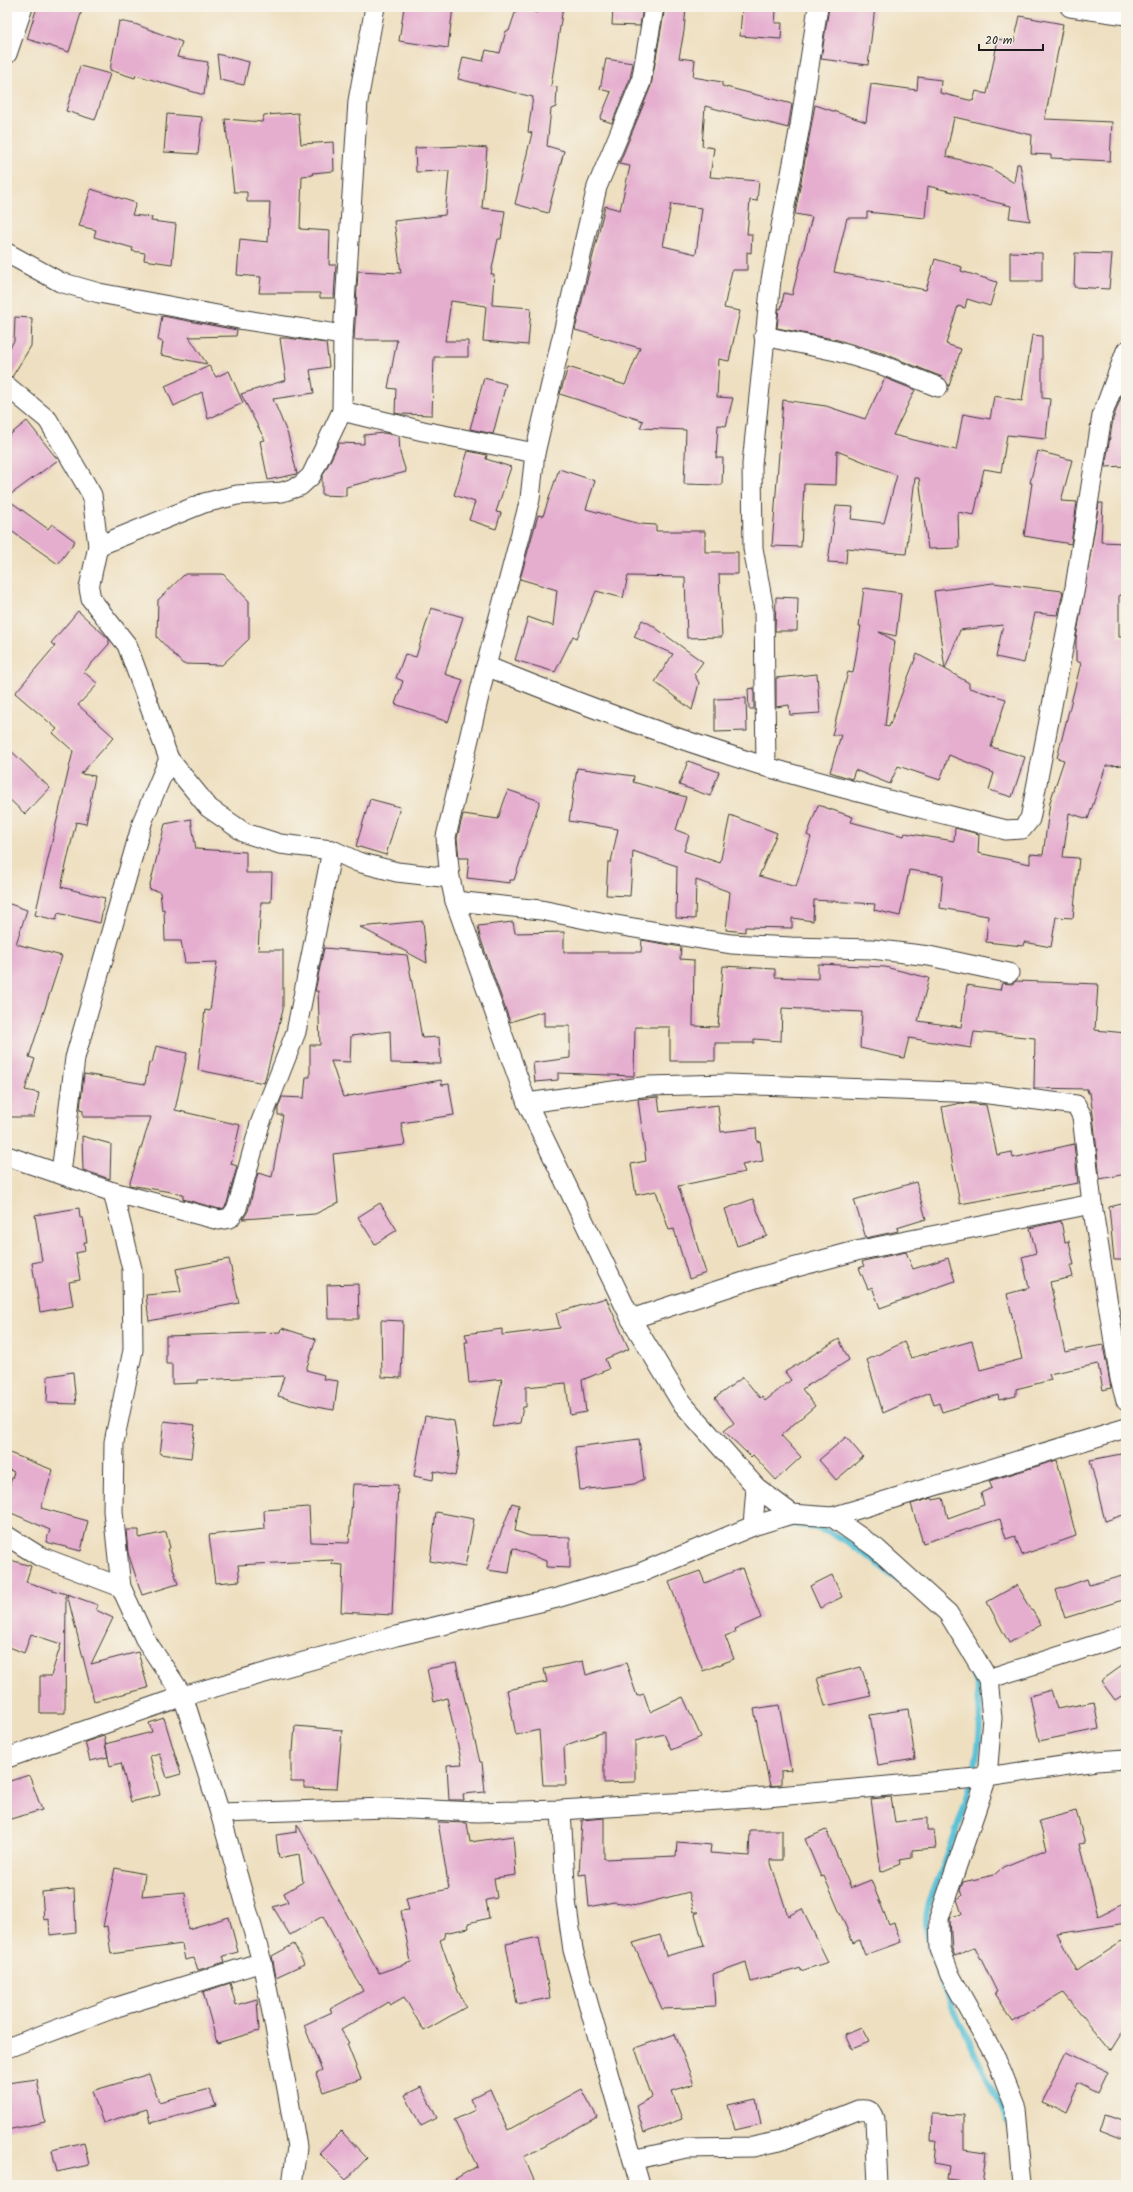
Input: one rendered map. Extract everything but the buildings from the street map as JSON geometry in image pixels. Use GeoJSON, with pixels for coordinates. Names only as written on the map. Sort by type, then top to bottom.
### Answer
{"type":"FeatureCollection","features":[{"type":"Feature","properties":{"kind":"street"},"geometry":{"type":"LineString","coordinates":[[7,54],[23,7]]}},
{"type":"Feature","properties":{"kind":"street"},"geometry":{"type":"LineString","coordinates":[[98,546],[204,503],[237,495],[282,492],[300,486],[312,476],[342,411],[343,335],[358,100],[374,7]]}},
{"type":"Feature","properties":{"kind":"street"},"geometry":{"type":"LineString","coordinates":[[654,7],[641,82],[597,187],[535,453],[530,499],[486,666],[446,837],[450,878],[455,901],[527,1102],[632,1319],[681,1402],[756,1487],[792,1514]]}},
{"type":"Feature","properties":{"kind":"street"},"geometry":{"type":"LineString","coordinates":[[766,766],[764,610],[753,548],[752,464],[764,336],[771,280],[800,126],[818,7]]}},
{"type":"Feature","properties":{"kind":"street"},"geometry":{"type":"LineString","coordinates":[[1070,7],[1126,16]]}},
{"type":"Feature","properties":{"kind":"street"},"geometry":{"type":"LineString","coordinates":[[7,253],[60,282],[99,293],[239,319],[343,335]]}},
{"type":"Feature","properties":{"kind":"street"},"geometry":{"type":"LineString","coordinates":[[764,336],[836,351],[882,365],[938,387]]}},
{"type":"Feature","properties":{"kind":"street"},"geometry":{"type":"LineString","coordinates":[[486,666],[572,701],[711,750],[1006,830],[1022,829],[1030,819],[1074,595],[1102,416],[1126,351]]}},
{"type":"Feature","properties":{"kind":"street"},"geometry":{"type":"LineString","coordinates":[[7,386],[48,420],[92,495],[98,546],[88,588],[91,599],[127,645],[169,759],[209,808],[245,833],[280,844],[332,850],[358,862],[398,872],[450,878]]}},
{"type":"Feature","properties":{"kind":"street"},"geometry":{"type":"LineString","coordinates":[[342,411],[535,453]]}},
{"type":"Feature","properties":{"kind":"street"},"geometry":{"type":"LineString","coordinates":[[62,1173],[75,1058],[143,820],[169,759]]}},
{"type":"Feature","properties":{"kind":"street"},"geometry":{"type":"LineString","coordinates":[[7,1156],[62,1173],[113,1192],[219,1220],[230,1218],[237,1208],[260,1124],[296,1032],[332,850]]}},
{"type":"Feature","properties":{"kind":"street"},"geometry":{"type":"LineString","coordinates":[[455,901],[541,910],[610,924],[731,944],[872,949],[929,956],[1009,973]]}},
{"type":"Feature","properties":{"kind":"street"},"geometry":{"type":"LineString","coordinates":[[527,1102],[649,1086],[727,1084],[981,1093],[1076,1105],[1082,1116],[1092,1204],[1120,1379],[1126,1401]]}},
{"type":"Feature","properties":{"kind":"street"},"geometry":{"type":"LineString","coordinates":[[113,1192],[132,1269],[133,1350],[114,1442],[113,1511],[120,1587],[145,1639],[183,1696],[220,1814],[262,1962],[296,2147],[297,2183]]}},
{"type":"Feature","properties":{"kind":"street"},"geometry":{"type":"LineString","coordinates":[[632,1319],[759,1277],[856,1251],[1092,1204]]}},
{"type":"Feature","properties":{"kind":"street"},"geometry":{"type":"LineString","coordinates":[[7,1758],[183,1696],[396,1636],[565,1595],[640,1573],[753,1526],[792,1514],[832,1517],[1126,1428]]}},
{"type":"Feature","properties":{"kind":"street"},"geometry":{"type":"LineString","coordinates":[[753,1526],[756,1487]]}},
{"type":"Feature","properties":{"kind":"street"},"geometry":{"type":"LineString","coordinates":[[832,1517],[876,1548],[948,1613],[988,1679],[992,1718],[987,1777],[939,1918],[940,1949],[950,1975],[996,2058],[1016,2109],[1023,2185]]}},
{"type":"Feature","properties":{"kind":"street"},"geometry":{"type":"LineString","coordinates":[[7,1536],[39,1556],[120,1587]]}},
{"type":"Feature","properties":{"kind":"street"},"geometry":{"type":"LineString","coordinates":[[988,1679],[1126,1635]]}},
{"type":"Feature","properties":{"kind":"street"},"geometry":{"type":"LineString","coordinates":[[220,1814],[387,1808],[477,1812],[561,1810],[767,1797],[987,1777],[1096,1761],[1126,1759]]}},
{"type":"Feature","properties":{"kind":"street"},"geometry":{"type":"LineString","coordinates":[[561,1810],[566,1901],[573,1950],[640,2185]]}},
{"type":"Feature","properties":{"kind":"street"},"geometry":{"type":"LineString","coordinates":[[7,2048],[117,2007],[262,1962]]}},
{"type":"Feature","properties":{"kind":"street"},"geometry":{"type":"LineString","coordinates":[[633,2160],[686,2148],[711,2146],[753,2147],[780,2141],[858,2110],[868,2110],[872,2113],[875,2120],[878,2185]]}},
{"type":"Feature","properties":{"kind":"waterway"},"geometry":{"type":"LineString","coordinates":[[781,1526],[799,1525],[831,1533],[859,1550],[900,1582]]}},
{"type":"Feature","properties":{"kind":"waterway"},"geometry":{"type":"LineString","coordinates":[[969,1665],[977,1690],[980,1716],[979,1743],[967,1798],[930,1899],[926,1926],[931,1951],[944,1988],[1002,2108],[1010,2129]]}}]}
